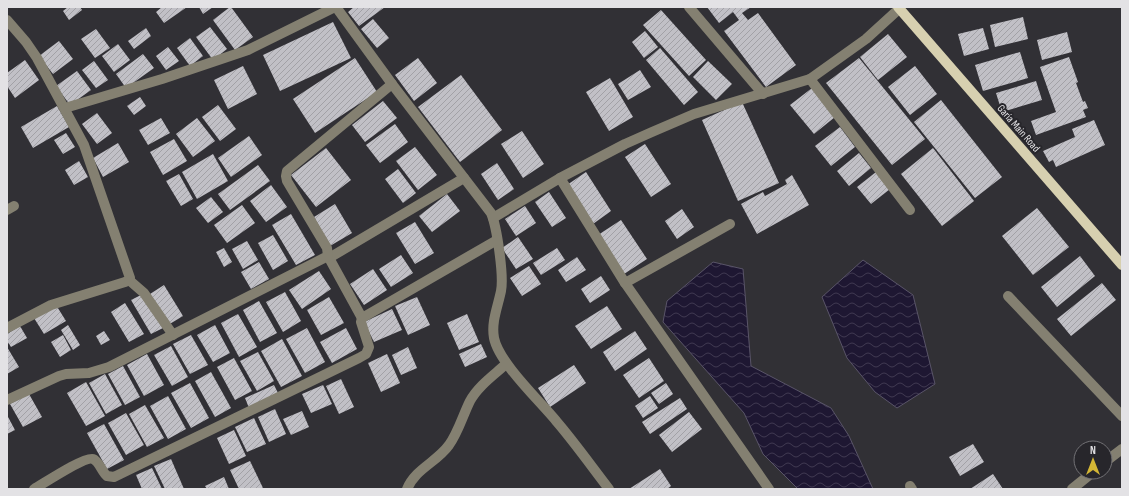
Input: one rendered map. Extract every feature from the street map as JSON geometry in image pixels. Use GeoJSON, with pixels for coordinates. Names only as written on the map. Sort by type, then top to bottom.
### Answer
{"type":"FeatureCollection","features":[{"type":"Feature","properties":{"kind":"main road","name":"Garia Main Road"},"geometry":{"type":"LineString","coordinates":[[899,8],[1122,264]]}},
{"type":"Feature","properties":{"kind":"street"},"geometry":{"type":"LineString","coordinates":[[65,108],[162,79],[248,50],[336,7],[493,218],[502,279],[493,330],[495,343],[506,364],[558,423],[609,489]]}},
{"type":"Feature","properties":{"kind":"street"},"geometry":{"type":"LineString","coordinates":[[689,7],[763,94]]}},
{"type":"Feature","properties":{"kind":"street"},"geometry":{"type":"LineString","coordinates":[[493,218],[560,178],[625,144],[694,114],[810,79],[866,39],[899,8]]}},
{"type":"Feature","properties":{"kind":"street"},"geometry":{"type":"LineString","coordinates":[[7,20],[32,50],[84,145],[129,275],[129,280],[144,293],[173,335]]}},
{"type":"Feature","properties":{"kind":"street"},"geometry":{"type":"LineString","coordinates":[[810,79],[910,210]]}},
{"type":"Feature","properties":{"kind":"street"},"geometry":{"type":"LineString","coordinates":[[34,489],[81,461],[87,459],[93,459],[109,478],[114,477],[366,354],[369,347],[362,318],[329,257],[327,248],[287,181],[286,176],[289,167],[392,84]]}},
{"type":"Feature","properties":{"kind":"street"},"geometry":{"type":"LineString","coordinates":[[7,400],[59,376],[66,374],[90,373],[109,367],[329,257],[464,178]]}},
{"type":"Feature","properties":{"kind":"street"},"geometry":{"type":"LineString","coordinates":[[560,178],[625,283],[769,489]]}},
{"type":"Feature","properties":{"kind":"street"},"geometry":{"type":"LineString","coordinates":[[625,283],[730,224]]}},
{"type":"Feature","properties":{"kind":"street"},"geometry":{"type":"LineString","coordinates":[[362,318],[497,240]]}},
{"type":"Feature","properties":{"kind":"street"},"geometry":{"type":"LineString","coordinates":[[7,328],[51,305],[129,280]]}},
{"type":"Feature","properties":{"kind":"street"},"geometry":{"type":"LineString","coordinates":[[1008,296],[1122,416]]}},
{"type":"Feature","properties":{"kind":"street"},"geometry":{"type":"LineString","coordinates":[[407,489],[410,481],[416,474],[448,447],[471,400],[484,384],[506,364]]}},
{"type":"Feature","properties":{"kind":"street"},"geometry":{"type":"LineString","coordinates":[[1113,456],[1122,449]]}},
{"type":"Feature","properties":{"kind":"street"},"geometry":{"type":"LineString","coordinates":[[1072,489],[1083,480]]}},
{"type":"Feature","properties":{"kind":"water"},"geometry":{"type":"Polygon","coordinates":[[[863,260],[913,295],[935,384],[897,408],[875,392],[847,358],[822,297],[863,260]]]}},
{"type":"Feature","properties":{"kind":"water"},"geometry":{"type":"Polygon","coordinates":[[[713,262],[743,269],[751,366],[831,408],[849,436],[873,489],[798,489],[763,454],[744,413],[663,322],[667,301],[713,262]]]}},
{"type":"Feature","properties":{"kind":"building"},"geometry":{"type":"Polygon","coordinates":[[[68,7],[80,7],[82,10],[69,20],[63,11],[68,7]]]}},
{"type":"Feature","properties":{"kind":"building"},"geometry":{"type":"Polygon","coordinates":[[[162,7],[187,7],[164,23],[156,12],[162,7]]]}},
{"type":"Feature","properties":{"kind":"building"},"geometry":{"type":"Polygon","coordinates":[[[199,7],[213,7],[203,14],[199,7]]]}},
{"type":"Feature","properties":{"kind":"building"},"geometry":{"type":"Polygon","coordinates":[[[230,7],[253,37],[235,50],[213,20],[230,7]]]}},
{"type":"Feature","properties":{"kind":"building"},"geometry":{"type":"Polygon","coordinates":[[[354,7],[385,7],[359,26],[348,12],[354,7]]]}},
{"type":"Feature","properties":{"kind":"building"},"geometry":{"type":"Polygon","coordinates":[[[707,7],[751,7],[742,13],[748,20],[758,13],[796,65],[766,87],[724,31],[739,20],[733,12],[719,23],[707,7]]]}},
{"type":"Feature","properties":{"kind":"building"},"geometry":{"type":"Polygon","coordinates":[[[661,10],[706,60],[689,76],[643,25],[661,10]]]}},
{"type":"Feature","properties":{"kind":"building"},"geometry":{"type":"Polygon","coordinates":[[[1023,17],[1028,39],[995,47],[990,25],[1023,17]]]}},
{"type":"Feature","properties":{"kind":"building"},"geometry":{"type":"Polygon","coordinates":[[[373,19],[389,38],[377,48],[361,29],[373,19]]]}},
{"type":"Feature","properties":{"kind":"building"},"geometry":{"type":"Polygon","coordinates":[[[333,22],[351,58],[280,91],[263,55],[333,22]]]}},
{"type":"Feature","properties":{"kind":"building"},"geometry":{"type":"Polygon","coordinates":[[[210,27],[227,49],[213,60],[196,37],[210,27]]]}},
{"type":"Feature","properties":{"kind":"building"},"geometry":{"type":"Polygon","coordinates":[[[146,28],[151,36],[134,49],[128,41],[146,28]]]}},
{"type":"Feature","properties":{"kind":"building"},"geometry":{"type":"Polygon","coordinates":[[[983,28],[989,49],[964,56],[958,34],[983,28]]]}},
{"type":"Feature","properties":{"kind":"building"},"geometry":{"type":"Polygon","coordinates":[[[96,29],[110,48],[95,58],[81,39],[96,29]]]}},
{"type":"Feature","properties":{"kind":"building"},"geometry":{"type":"Polygon","coordinates":[[[645,31],[658,47],[644,58],[632,42],[645,31]]]}},
{"type":"Feature","properties":{"kind":"building"},"geometry":{"type":"Polygon","coordinates":[[[1067,32],[1072,52],[1042,60],[1037,40],[1067,32]]]}},
{"type":"Feature","properties":{"kind":"building"},"geometry":{"type":"Polygon","coordinates":[[[888,34],[907,57],[878,80],[860,57],[888,34]]]}},
{"type":"Feature","properties":{"kind":"building"},"geometry":{"type":"Polygon","coordinates":[[[190,38],[203,56],[190,66],[177,48],[190,38]]]}},
{"type":"Feature","properties":{"kind":"building"},"geometry":{"type":"Polygon","coordinates":[[[59,41],[73,59],[53,74],[39,56],[59,41]]]}},
{"type":"Feature","properties":{"kind":"building"},"geometry":{"type":"Polygon","coordinates":[[[118,44],[130,60],[114,72],[102,56],[118,44]]]}},
{"type":"Feature","properties":{"kind":"building"},"geometry":{"type":"Polygon","coordinates":[[[168,47],[179,61],[166,70],[156,56],[168,47]]]}},
{"type":"Feature","properties":{"kind":"building"},"geometry":{"type":"Polygon","coordinates":[[[660,48],[698,92],[684,105],[646,60],[660,48]]]}},
{"type":"Feature","properties":{"kind":"building"},"geometry":{"type":"Polygon","coordinates":[[[1020,52],[1028,78],[983,91],[975,65],[1020,52]]]}},
{"type":"Feature","properties":{"kind":"building"},"geometry":{"type":"Polygon","coordinates":[[[143,54],[154,68],[126,88],[116,74],[143,54]]]}},
{"type":"Feature","properties":{"kind":"building"},"geometry":{"type":"Polygon","coordinates":[[[1069,57],[1083,102],[1085,101],[1088,108],[1083,110],[1086,117],[1036,135],[1031,121],[1056,112],[1040,67],[1069,57]]]}},
{"type":"Feature","properties":{"kind":"building"},"geometry":{"type":"Polygon","coordinates":[[[355,58],[377,92],[315,133],[293,99],[355,58]]]}},
{"type":"Feature","properties":{"kind":"building"},"geometry":{"type":"Polygon","coordinates":[[[418,58],[437,83],[414,101],[395,75],[418,58]]]}},
{"type":"Feature","properties":{"kind":"building"},"geometry":{"type":"Polygon","coordinates":[[[859,58],[925,139],[892,165],[826,83],[859,58]]]}},
{"type":"Feature","properties":{"kind":"building"},"geometry":{"type":"Polygon","coordinates":[[[25,60],[39,80],[15,98],[7,86],[7,73],[25,60]]]}},
{"type":"Feature","properties":{"kind":"building"},"geometry":{"type":"Polygon","coordinates":[[[94,61],[108,80],[96,88],[82,70],[94,61]]]}},
{"type":"Feature","properties":{"kind":"building"},"geometry":{"type":"Polygon","coordinates":[[[708,61],[732,84],[716,100],[693,77],[708,61]]]}},
{"type":"Feature","properties":{"kind":"building"},"geometry":{"type":"Polygon","coordinates":[[[243,66],[257,94],[228,109],[214,80],[243,66]]]}},
{"type":"Feature","properties":{"kind":"building"},"geometry":{"type":"Polygon","coordinates":[[[915,66],[937,94],[910,115],[888,87],[915,66]]]}},
{"type":"Feature","properties":{"kind":"building"},"geometry":{"type":"Polygon","coordinates":[[[640,70],[651,87],[628,100],[618,84],[640,70]]]}},
{"type":"Feature","properties":{"kind":"building"},"geometry":{"type":"Polygon","coordinates":[[[77,71],[91,90],[70,105],[56,86],[77,71]]]}},
{"type":"Feature","properties":{"kind":"building"},"geometry":{"type":"Polygon","coordinates":[[[461,75],[502,130],[460,162],[418,107],[461,75]]]}},
{"type":"Feature","properties":{"kind":"building"},"geometry":{"type":"Polygon","coordinates":[[[610,78],[633,117],[609,131],[586,92],[610,78]]]}},
{"type":"Feature","properties":{"kind":"building"},"geometry":{"type":"Polygon","coordinates":[[[1036,81],[1042,100],[1002,112],[996,93],[1036,81]]]}},
{"type":"Feature","properties":{"kind":"building"},"geometry":{"type":"Polygon","coordinates":[[[812,88],[835,117],[814,134],[790,105],[812,88]]]}},
{"type":"Feature","properties":{"kind":"building"},"geometry":{"type":"Polygon","coordinates":[[[140,97],[146,106],[134,115],[127,106],[140,97]]]}},
{"type":"Feature","properties":{"kind":"building"},"geometry":{"type":"Polygon","coordinates":[[[941,100],[1002,177],[975,198],[914,122],[941,100]]]}},
{"type":"Feature","properties":{"kind":"building"},"geometry":{"type":"Polygon","coordinates":[[[383,101],[397,118],[365,142],[352,125],[383,101]]]}},
{"type":"Feature","properties":{"kind":"building"},"geometry":{"type":"Polygon","coordinates":[[[742,102],[779,183],[738,201],[702,120],[742,102]]]}},
{"type":"Feature","properties":{"kind":"building"},"geometry":{"type":"Polygon","coordinates":[[[218,105],[236,129],[220,141],[202,117],[218,105]]]}},
{"type":"Feature","properties":{"kind":"building"},"geometry":{"type":"Polygon","coordinates":[[[57,106],[69,127],[33,148],[21,127],[57,106]]]}},
{"type":"Feature","properties":{"kind":"building"},"geometry":{"type":"Polygon","coordinates":[[[97,113],[112,133],[97,144],[82,124],[97,113]]]}},
{"type":"Feature","properties":{"kind":"building"},"geometry":{"type":"Polygon","coordinates":[[[161,118],[170,133],[148,145],[139,130],[161,118]]]}},
{"type":"Feature","properties":{"kind":"building"},"geometry":{"type":"Polygon","coordinates":[[[197,118],[215,141],[193,157],[176,134],[197,118]]]}},
{"type":"Feature","properties":{"kind":"building"},"geometry":{"type":"Polygon","coordinates":[[[1094,120],[1105,145],[1056,167],[1053,160],[1049,162],[1043,151],[1075,137],[1072,129],[1094,120]]]}},
{"type":"Feature","properties":{"kind":"building"},"geometry":{"type":"Polygon","coordinates":[[[395,124],[408,142],[380,163],[366,145],[395,124]]]}},
{"type":"Feature","properties":{"kind":"building"},"geometry":{"type":"Polygon","coordinates":[[[840,127],[855,147],[831,166],[815,146],[840,127]]]}},
{"type":"Feature","properties":{"kind":"building"},"geometry":{"type":"Polygon","coordinates":[[[522,131],[544,164],[523,178],[501,144],[522,131]]]}},
{"type":"Feature","properties":{"kind":"building"},"geometry":{"type":"Polygon","coordinates":[[[66,133],[75,147],[63,154],[54,140],[66,133]]]}},
{"type":"Feature","properties":{"kind":"building"},"geometry":{"type":"Polygon","coordinates":[[[249,136],[262,155],[231,177],[218,158],[249,136]]]}},
{"type":"Feature","properties":{"kind":"building"},"geometry":{"type":"Polygon","coordinates":[[[174,139],[187,161],[163,175],[150,152],[174,139]]]}},
{"type":"Feature","properties":{"kind":"building"},"geometry":{"type":"Polygon","coordinates":[[[118,143],[129,162],[103,177],[93,158],[118,143]]]}},
{"type":"Feature","properties":{"kind":"building"},"geometry":{"type":"Polygon","coordinates":[[[645,144],[671,184],[651,197],[625,157],[645,144]]]}},
{"type":"Feature","properties":{"kind":"building"},"geometry":{"type":"Polygon","coordinates":[[[415,147],[437,175],[418,190],[396,161],[415,147]]]}},
{"type":"Feature","properties":{"kind":"building"},"geometry":{"type":"Polygon","coordinates":[[[326,148],[351,180],[316,207],[291,175],[326,148]]]}},
{"type":"Feature","properties":{"kind":"building"},"geometry":{"type":"Polygon","coordinates":[[[933,148],[974,201],[942,226],[901,174],[933,148]]]}},
{"type":"Feature","properties":{"kind":"building"},"geometry":{"type":"Polygon","coordinates":[[[859,153],[871,168],[849,186],[837,171],[859,153]]]}},
{"type":"Feature","properties":{"kind":"building"},"geometry":{"type":"Polygon","coordinates":[[[213,154],[228,181],[197,199],[182,172],[213,154]]]}},
{"type":"Feature","properties":{"kind":"building"},"geometry":{"type":"Polygon","coordinates":[[[79,161],[88,177],[74,185],[65,170],[79,161]]]}},
{"type":"Feature","properties":{"kind":"building"},"geometry":{"type":"Polygon","coordinates":[[[497,163],[514,189],[498,200],[481,174],[497,163]]]}},
{"type":"Feature","properties":{"kind":"building"},"geometry":{"type":"Polygon","coordinates":[[[258,165],[270,181],[230,210],[218,194],[258,165]]]}},
{"type":"Feature","properties":{"kind":"building"},"geometry":{"type":"Polygon","coordinates":[[[398,169],[416,193],[403,203],[385,179],[398,169]]]}},
{"type":"Feature","properties":{"kind":"building"},"geometry":{"type":"Polygon","coordinates":[[[586,172],[611,211],[593,224],[567,185],[586,172]]]}},
{"type":"Feature","properties":{"kind":"building"},"geometry":{"type":"Polygon","coordinates":[[[876,172],[890,189],[871,204],[857,187],[876,172]]]}},
{"type":"Feature","properties":{"kind":"building"},"geometry":{"type":"Polygon","coordinates":[[[179,174],[193,199],[181,206],[166,181],[179,174]]]}},
{"type":"Feature","properties":{"kind":"building"},"geometry":{"type":"Polygon","coordinates":[[[792,175],[809,205],[757,234],[741,204],[763,192],[765,196],[787,184],[785,180],[792,175]]]}},
{"type":"Feature","properties":{"kind":"building"},"geometry":{"type":"Polygon","coordinates":[[[271,185],[287,207],[266,222],[250,201],[271,185]]]}},
{"type":"Feature","properties":{"kind":"building"},"geometry":{"type":"Polygon","coordinates":[[[549,192],[566,218],[552,227],[535,202],[549,192]]]}},
{"type":"Feature","properties":{"kind":"building"},"geometry":{"type":"Polygon","coordinates":[[[447,194],[460,211],[432,232],[419,216],[447,194]]]}},
{"type":"Feature","properties":{"kind":"building"},"geometry":{"type":"Polygon","coordinates":[[[211,197],[223,212],[208,223],[196,208],[211,197]]]}},
{"type":"Feature","properties":{"kind":"building"},"geometry":{"type":"Polygon","coordinates":[[[335,204],[352,233],[330,246],[314,217],[335,204]]]}},
{"type":"Feature","properties":{"kind":"building"},"geometry":{"type":"Polygon","coordinates":[[[242,205],[255,223],[227,243],[214,225],[242,205]]]}},
{"type":"Feature","properties":{"kind":"building"},"geometry":{"type":"Polygon","coordinates":[[[525,206],[536,223],[516,236],[505,219],[525,206]]]}},
{"type":"Feature","properties":{"kind":"building"},"geometry":{"type":"Polygon","coordinates":[[[1037,208],[1069,247],[1033,275],[1002,236],[1037,208]]]}},
{"type":"Feature","properties":{"kind":"building"},"geometry":{"type":"Polygon","coordinates":[[[682,209],[694,227],[677,239],[665,221],[682,209]]]}},
{"type":"Feature","properties":{"kind":"building"},"geometry":{"type":"Polygon","coordinates":[[[291,214],[315,255],[296,265],[272,225],[291,214]]]}},
{"type":"Feature","properties":{"kind":"building"},"geometry":{"type":"Polygon","coordinates":[[[621,220],[647,259],[624,274],[598,235],[621,220]]]}},
{"type":"Feature","properties":{"kind":"building"},"geometry":{"type":"Polygon","coordinates":[[[415,222],[434,253],[415,264],[396,233],[415,222]]]}},
{"type":"Feature","properties":{"kind":"building"},"geometry":{"type":"Polygon","coordinates":[[[273,235],[288,261],[273,270],[258,243],[273,235]]]}},
{"type":"Feature","properties":{"kind":"building"},"geometry":{"type":"Polygon","coordinates":[[[518,237],[533,259],[516,269],[502,248],[518,237]]]}},
{"type":"Feature","properties":{"kind":"building"},"geometry":{"type":"Polygon","coordinates":[[[247,241],[258,260],[243,269],[232,249],[247,241]]]}},
{"type":"Feature","properties":{"kind":"building"},"geometry":{"type":"Polygon","coordinates":[[[224,248],[232,262],[224,267],[216,252],[224,248]]]}},
{"type":"Feature","properties":{"kind":"building"},"geometry":{"type":"Polygon","coordinates":[[[557,248],[565,260],[541,275],[533,263],[557,248]]]}},
{"type":"Feature","properties":{"kind":"building"},"geometry":{"type":"Polygon","coordinates":[[[401,255],[413,273],[391,287],[379,269],[401,255]]]}},
{"type":"Feature","properties":{"kind":"building"},"geometry":{"type":"Polygon","coordinates":[[[1080,256],[1095,276],[1057,307],[1041,287],[1080,256]]]}},
{"type":"Feature","properties":{"kind":"building"},"geometry":{"type":"Polygon","coordinates":[[[577,257],[586,270],[566,282],[558,270],[577,257]]]}},
{"type":"Feature","properties":{"kind":"building"},"geometry":{"type":"Polygon","coordinates":[[[259,262],[269,279],[251,289],[241,272],[259,262]]]}},
{"type":"Feature","properties":{"kind":"building"},"geometry":{"type":"Polygon","coordinates":[[[529,266],[541,284],[522,296],[510,278],[529,266]]]}},
{"type":"Feature","properties":{"kind":"building"},"geometry":{"type":"Polygon","coordinates":[[[373,269],[387,290],[364,305],[350,284],[373,269]]]}},
{"type":"Feature","properties":{"kind":"building"},"geometry":{"type":"Polygon","coordinates":[[[319,271],[331,289],[302,309],[289,290],[319,271]]]}},
{"type":"Feature","properties":{"kind":"building"},"geometry":{"type":"Polygon","coordinates":[[[601,276],[610,290],[590,303],[581,289],[601,276]]]}},
{"type":"Feature","properties":{"kind":"building"},"geometry":{"type":"Polygon","coordinates":[[[1102,283],[1116,300],[1071,336],[1057,319],[1102,283]]]}},
{"type":"Feature","properties":{"kind":"building"},"geometry":{"type":"Polygon","coordinates":[[[164,285],[183,316],[168,325],[150,294],[164,285]]]}},
{"type":"Feature","properties":{"kind":"building"},"geometry":{"type":"Polygon","coordinates":[[[285,292],[301,321],[283,332],[266,302],[285,292]]]}},
{"type":"Feature","properties":{"kind":"building"},"geometry":{"type":"Polygon","coordinates":[[[143,294],[163,328],[151,334],[131,300],[143,294]]]}},
{"type":"Feature","properties":{"kind":"building"},"geometry":{"type":"Polygon","coordinates":[[[329,297],[344,323],[321,335],[307,310],[329,297]]]}},
{"type":"Feature","properties":{"kind":"building"},"geometry":{"type":"Polygon","coordinates":[[[417,297],[430,325],[408,335],[395,306],[417,297]]]}},
{"type":"Feature","properties":{"kind":"building"},"geometry":{"type":"Polygon","coordinates":[[[259,301],[277,333],[260,342],[243,310],[259,301]]]}},
{"type":"Feature","properties":{"kind":"building"},"geometry":{"type":"Polygon","coordinates":[[[125,303],[144,334],[129,342],[111,312],[125,303]]]}},
{"type":"Feature","properties":{"kind":"building"},"geometry":{"type":"Polygon","coordinates":[[[56,305],[66,321],[44,334],[34,318],[56,305]]]}},
{"type":"Feature","properties":{"kind":"building"},"geometry":{"type":"Polygon","coordinates":[[[607,306],[622,329],[591,349],[575,326],[607,306]]]}},
{"type":"Feature","properties":{"kind":"building"},"geometry":{"type":"Polygon","coordinates":[[[392,309],[402,330],[374,342],[364,322],[392,309]]]}},
{"type":"Feature","properties":{"kind":"building"},"geometry":{"type":"Polygon","coordinates":[[[238,314],[257,347],[239,357],[221,323],[238,314]]]}},
{"type":"Feature","properties":{"kind":"building"},"geometry":{"type":"Polygon","coordinates":[[[467,314],[479,342],[459,350],[447,323],[467,314]]]}},
{"type":"Feature","properties":{"kind":"building"},"geometry":{"type":"Polygon","coordinates":[[[68,325],[80,345],[73,350],[61,330],[68,325]]]}},
{"type":"Feature","properties":{"kind":"building"},"geometry":{"type":"Polygon","coordinates":[[[215,325],[230,353],[213,362],[197,335],[215,325]]]}},
{"type":"Feature","properties":{"kind":"building"},"geometry":{"type":"Polygon","coordinates":[[[20,326],[27,338],[11,347],[7,341],[7,334],[20,326]]]}},
{"type":"Feature","properties":{"kind":"building"},"geometry":{"type":"Polygon","coordinates":[[[307,328],[325,362],[305,373],[286,339],[307,328]]]}},
{"type":"Feature","properties":{"kind":"building"},"geometry":{"type":"Polygon","coordinates":[[[346,328],[357,349],[332,363],[320,342],[346,328]]]}},
{"type":"Feature","properties":{"kind":"building"},"geometry":{"type":"Polygon","coordinates":[[[104,331],[110,340],[101,345],[96,336],[104,331]]]}},
{"type":"Feature","properties":{"kind":"building"},"geometry":{"type":"Polygon","coordinates":[[[635,331],[647,349],[615,371],[603,352],[635,331]]]}},
{"type":"Feature","properties":{"kind":"building"},"geometry":{"type":"Polygon","coordinates":[[[63,335],[71,350],[60,357],[51,342],[63,335]]]}},
{"type":"Feature","properties":{"kind":"building"},"geometry":{"type":"Polygon","coordinates":[[[191,335],[208,365],[190,374],[173,344],[191,335]]]}},
{"type":"Feature","properties":{"kind":"building"},"geometry":{"type":"Polygon","coordinates":[[[282,339],[302,376],[281,387],[261,351],[282,339]]]}},
{"type":"Feature","properties":{"kind":"building"},"geometry":{"type":"Polygon","coordinates":[[[481,344],[487,357],[465,367],[459,354],[481,344]]]}},
{"type":"Feature","properties":{"kind":"building"},"geometry":{"type":"Polygon","coordinates":[[[171,346],[188,377],[172,386],[154,355],[171,346]]]}},
{"type":"Feature","properties":{"kind":"building"},"geometry":{"type":"Polygon","coordinates":[[[7,347],[19,367],[7,374],[7,347]]]}},
{"type":"Feature","properties":{"kind":"building"},"geometry":{"type":"Polygon","coordinates":[[[408,347],[417,368],[401,375],[392,355],[408,347]]]}},
{"type":"Feature","properties":{"kind":"building"},"geometry":{"type":"Polygon","coordinates":[[[258,352],[274,381],[257,391],[240,361],[258,352]]]}},
{"type":"Feature","properties":{"kind":"building"},"geometry":{"type":"Polygon","coordinates":[[[147,354],[164,385],[144,396],[127,365],[147,354]]]}},
{"type":"Feature","properties":{"kind":"building"},"geometry":{"type":"Polygon","coordinates":[[[387,354],[400,383],[381,392],[368,363],[387,354]]]}},
{"type":"Feature","properties":{"kind":"building"},"geometry":{"type":"Polygon","coordinates":[[[234,358],[252,391],[235,400],[217,367],[234,358]]]}},
{"type":"Feature","properties":{"kind":"building"},"geometry":{"type":"Polygon","coordinates":[[[649,358],[664,381],[639,398],[623,375],[649,358]]]}},
{"type":"Feature","properties":{"kind":"building"},"geometry":{"type":"Polygon","coordinates":[[[574,365],[586,383],[550,407],[538,388],[574,365]]]}},
{"type":"Feature","properties":{"kind":"building"},"geometry":{"type":"Polygon","coordinates":[[[123,366],[140,397],[125,405],[108,374],[123,366]]]}},
{"type":"Feature","properties":{"kind":"building"},"geometry":{"type":"Polygon","coordinates":[[[211,372],[231,408],[215,417],[195,381],[211,372]]]}},
{"type":"Feature","properties":{"kind":"building"},"geometry":{"type":"Polygon","coordinates":[[[105,374],[122,405],[106,414],[89,383],[105,374]]]}},
{"type":"Feature","properties":{"kind":"building"},"geometry":{"type":"Polygon","coordinates":[[[341,379],[354,407],[339,414],[326,386],[341,379]]]}},
{"type":"Feature","properties":{"kind":"building"},"geometry":{"type":"Polygon","coordinates":[[[86,382],[105,416],[86,426],[67,393],[86,382]]]}},
{"type":"Feature","properties":{"kind":"building"},"geometry":{"type":"Polygon","coordinates":[[[190,383],[209,418],[191,428],[171,393],[190,383]]]}},
{"type":"Feature","properties":{"kind":"building"},"geometry":{"type":"Polygon","coordinates":[[[666,383],[673,394],[659,404],[651,393],[666,383]]]}},
{"type":"Feature","properties":{"kind":"building"},"geometry":{"type":"Polygon","coordinates":[[[274,385],[279,395],[249,408],[245,398],[274,385]]]}},
{"type":"Feature","properties":{"kind":"building"},"geometry":{"type":"Polygon","coordinates":[[[323,385],[332,404],[311,413],[302,394],[323,385]]]}},
{"type":"Feature","properties":{"kind":"building"},"geometry":{"type":"Polygon","coordinates":[[[29,394],[42,417],[23,427],[10,404],[29,394]]]}},
{"type":"Feature","properties":{"kind":"building"},"geometry":{"type":"Polygon","coordinates":[[[168,396],[186,429],[168,439],[150,406],[168,396]]]}},
{"type":"Feature","properties":{"kind":"building"},"geometry":{"type":"Polygon","coordinates":[[[650,396],[658,408],[643,418],[635,406],[650,396]]]}},
{"type":"Feature","properties":{"kind":"building"},"geometry":{"type":"Polygon","coordinates":[[[680,398],[687,409],[650,434],[642,422],[680,398]]]}},
{"type":"Feature","properties":{"kind":"building"},"geometry":{"type":"Polygon","coordinates":[[[145,405],[164,438],[147,447],[129,414],[145,405]]]}},
{"type":"Feature","properties":{"kind":"building"},"geometry":{"type":"Polygon","coordinates":[[[275,409],[286,434],[269,442],[258,417],[275,409]]]}},
{"type":"Feature","properties":{"kind":"building"},"geometry":{"type":"Polygon","coordinates":[[[302,411],[309,427],[291,435],[283,419],[302,411]]]}},
{"type":"Feature","properties":{"kind":"building"},"geometry":{"type":"Polygon","coordinates":[[[689,412],[702,429],[672,452],[659,435],[689,412]]]}},
{"type":"Feature","properties":{"kind":"building"},"geometry":{"type":"Polygon","coordinates":[[[126,413],[144,445],[126,455],[108,423],[126,413]]]}},
{"type":"Feature","properties":{"kind":"building"},"geometry":{"type":"Polygon","coordinates":[[[7,415],[15,430],[7,434],[7,415]]]}},
{"type":"Feature","properties":{"kind":"building"},"geometry":{"type":"Polygon","coordinates":[[[254,418],[266,444],[247,452],[235,427],[254,418]]]}},
{"type":"Feature","properties":{"kind":"building"},"geometry":{"type":"Polygon","coordinates":[[[104,424],[124,460],[107,469],[87,433],[104,424]]]}},
{"type":"Feature","properties":{"kind":"building"},"geometry":{"type":"Polygon","coordinates":[[[234,430],[246,456],[229,464],[217,438],[234,430]]]}},
{"type":"Feature","properties":{"kind":"building"},"geometry":{"type":"Polygon","coordinates":[[[973,444],[984,462],[960,476],[949,457],[973,444]]]}},
{"type":"Feature","properties":{"kind":"building"},"geometry":{"type":"Polygon","coordinates":[[[171,459],[184,489],[165,489],[154,466],[171,459]]]}},
{"type":"Feature","properties":{"kind":"building"},"geometry":{"type":"Polygon","coordinates":[[[250,461],[263,488],[239,489],[230,470],[250,461]]]}},
{"type":"Feature","properties":{"kind":"building"},"geometry":{"type":"Polygon","coordinates":[[[152,468],[162,489],[142,489],[136,475],[152,468]]]}},
{"type":"Feature","properties":{"kind":"building"},"geometry":{"type":"Polygon","coordinates":[[[660,469],[671,486],[667,489],[629,489],[660,469]]]}},
{"type":"Feature","properties":{"kind":"building"},"geometry":{"type":"Polygon","coordinates":[[[993,474],[1003,489],[970,489],[993,474]]]}},
{"type":"Feature","properties":{"kind":"building"},"geometry":{"type":"Polygon","coordinates":[[[224,477],[229,489],[207,489],[205,486],[224,477]]]}}]}
